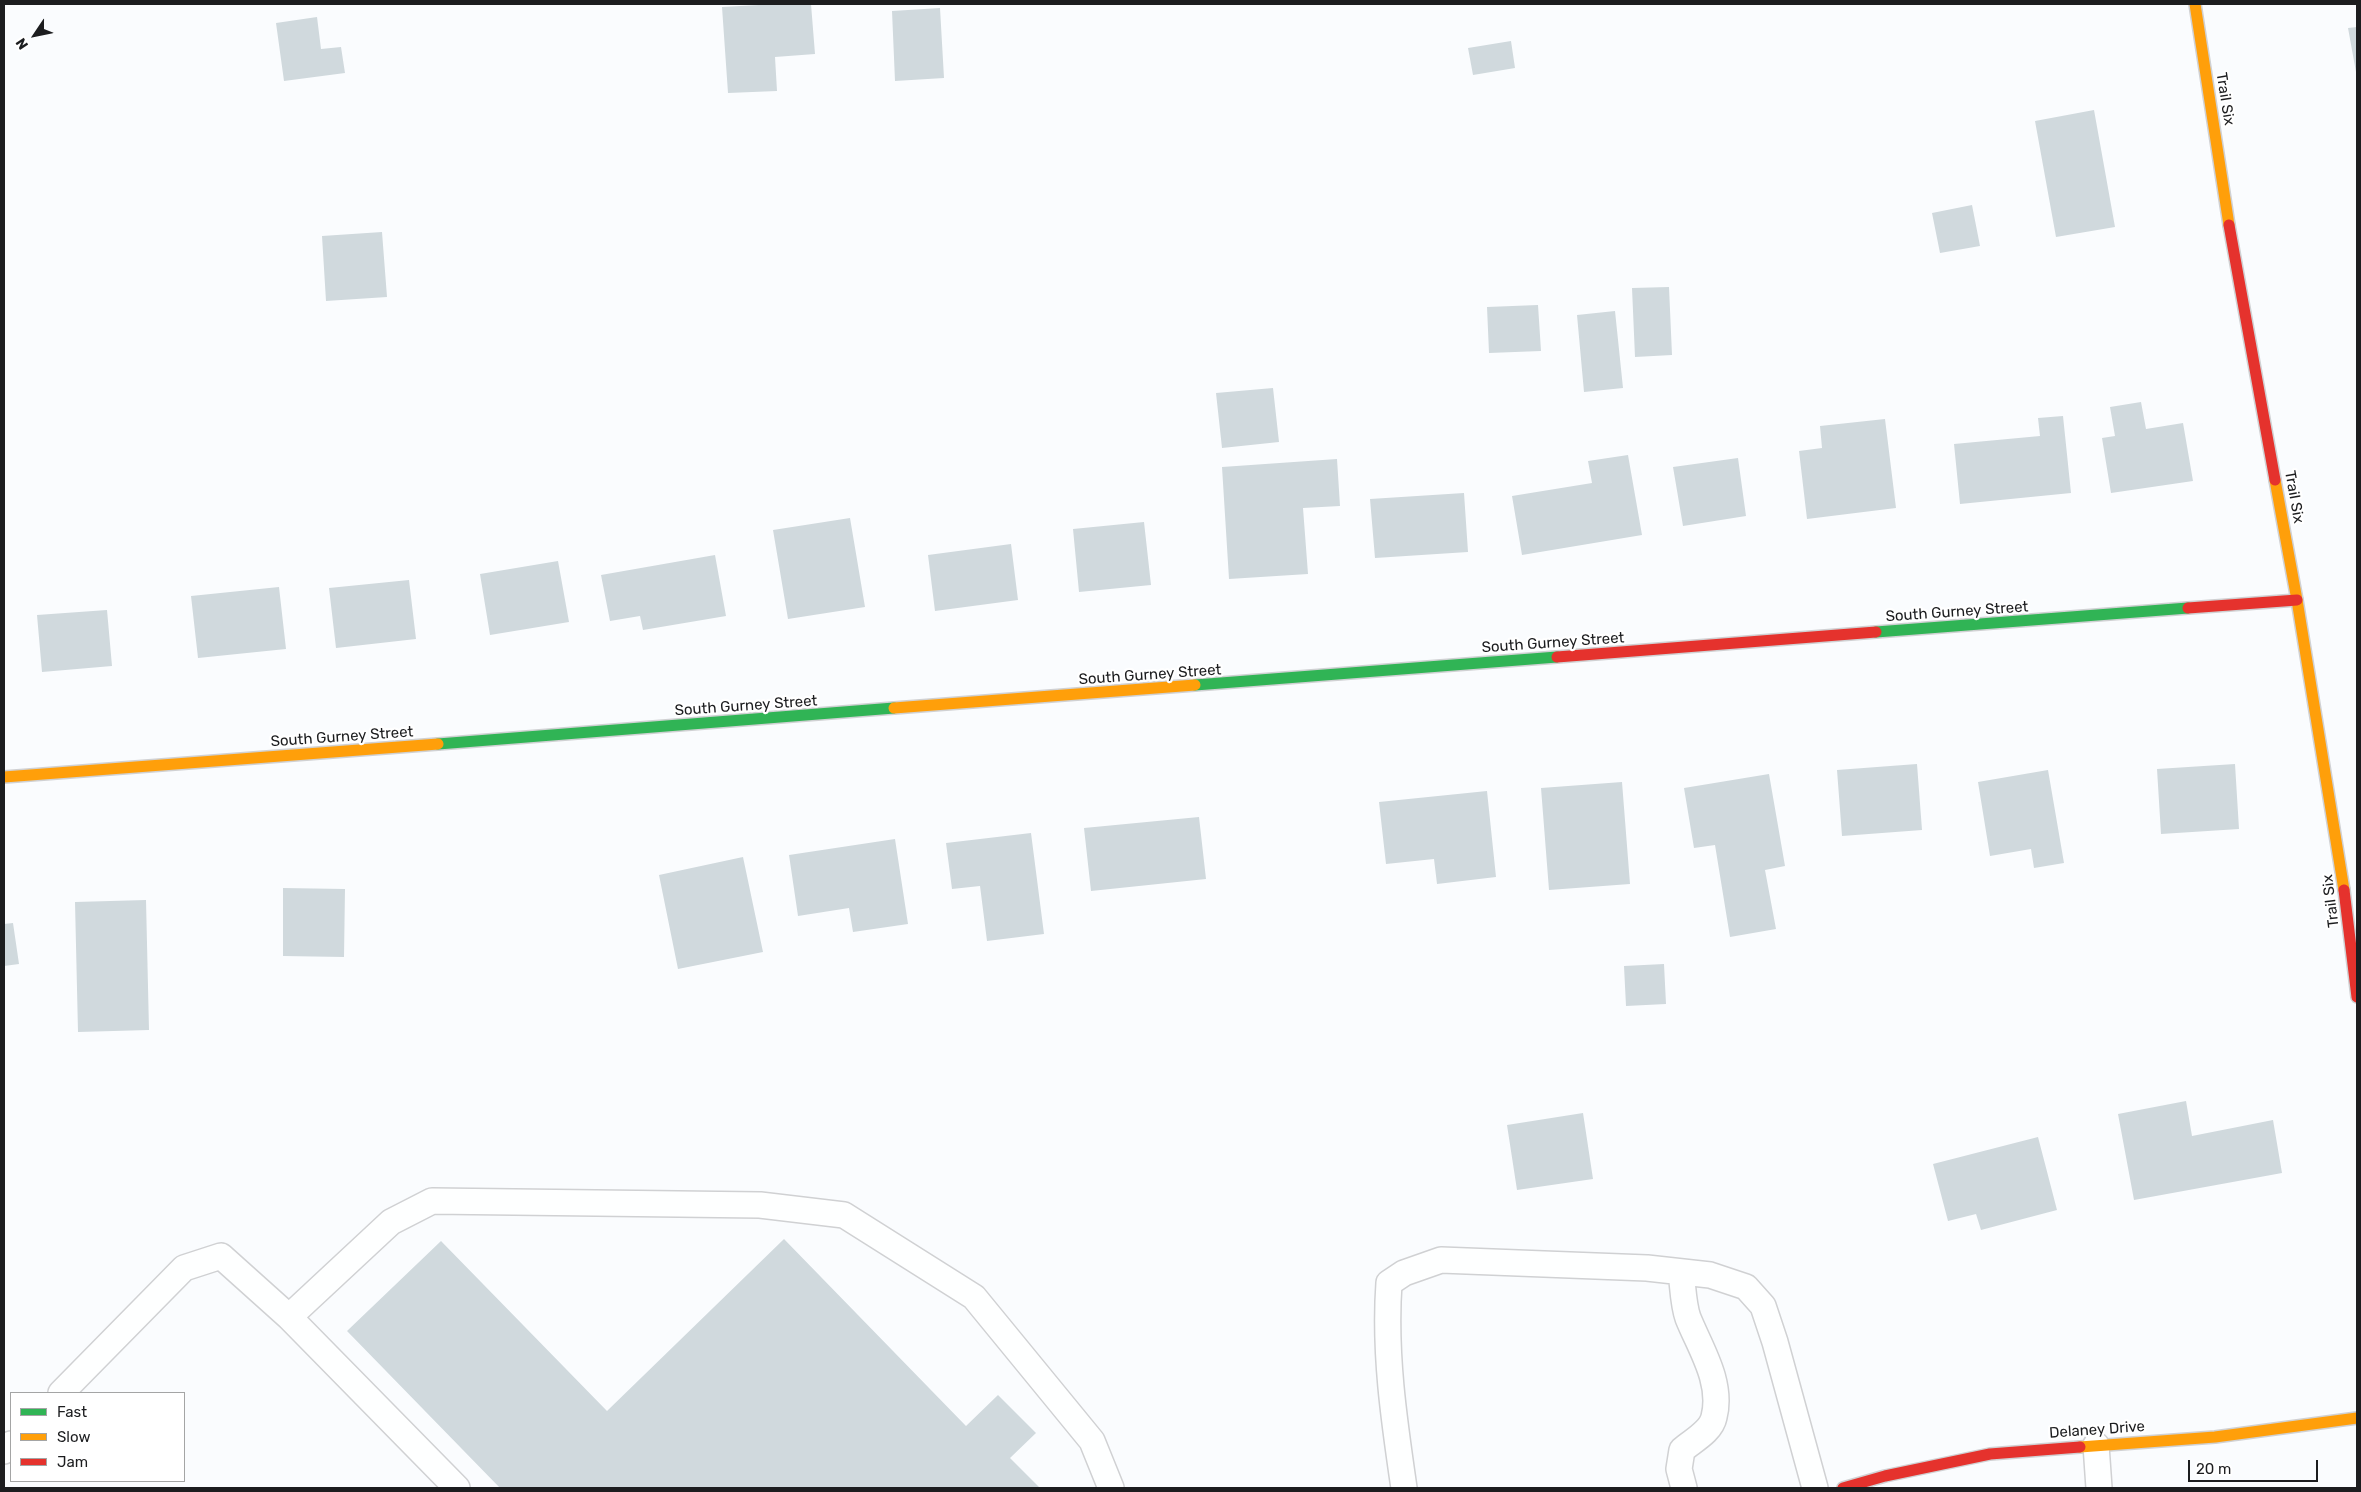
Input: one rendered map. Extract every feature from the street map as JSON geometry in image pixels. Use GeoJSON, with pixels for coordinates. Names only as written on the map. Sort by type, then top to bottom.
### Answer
{"type":"FeatureCollection","features":[{"type":"Feature","properties":{"kind":"street","name":"Trail Six"},"geometry":{"type":"LineString","coordinates":[[2195,4],[2233,250],[2298,600],[2341,864],[2357,997]]}},
{"type":"Feature","properties":{"kind":"street","name":"South Gurney Street"},"geometry":{"type":"LineString","coordinates":[[4,777],[2298,600]]}},
{"type":"Feature","properties":{"kind":"street","name":"Delaney Drive"},"geometry":{"type":"LineString","coordinates":[[1843,1488],[1885,1476],[1990,1454],[2096,1444],[2215,1437],[2357,1418]]}},
{"type":"Feature","properties":{"kind":"lane"},"geometry":{"type":"LineString","coordinates":[[289,1317],[390,1222],[432,1201],[760,1205],[844,1215],[974,1297],[1092,1441],[1111,1488]]}},
{"type":"Feature","properties":{"kind":"lane"},"geometry":{"type":"LineString","coordinates":[[62,1392],[184,1268],[222,1256],[289,1317],[457,1488]]}},
{"type":"Feature","properties":{"kind":"lane"},"geometry":{"type":"LineString","coordinates":[[1404,1488],[1390,1392],[1389,1283],[1404,1274],[1441,1260],[1647,1268],[1710,1275],[1746,1287],[1763,1306],[1775,1342],[1815,1488]]}},
{"type":"Feature","properties":{"kind":"lane"},"geometry":{"type":"LineString","coordinates":[[1681,1272],[1687,1316],[1706,1354],[1715,1390],[1714,1418],[1703,1433],[1682,1450],[1679,1469],[1684,1488]]}},
{"type":"Feature","properties":{"kind":"lane"},"geometry":{"type":"LineString","coordinates":[[2096,1444],[2099,1488]]}},
{"type":"Feature","properties":{"kind":"building"},"geometry":{"type":"Polygon","coordinates":[[[811,4],[815,54],[775,57],[777,91],[728,93],[722,7],[811,4]]]}},
{"type":"Feature","properties":{"kind":"building"},"geometry":{"type":"Polygon","coordinates":[[[940,8],[944,78],[895,81],[892,11],[940,8]]]}},
{"type":"Feature","properties":{"kind":"building"},"geometry":{"type":"Polygon","coordinates":[[[317,17],[321,49],[341,47],[345,73],[284,81],[276,23],[317,17]]]}},
{"type":"Feature","properties":{"kind":"building"},"geometry":{"type":"Polygon","coordinates":[[[2357,27],[2357,72],[2356,72],[2348,28],[2357,27]]]}},
{"type":"Feature","properties":{"kind":"building"},"geometry":{"type":"Polygon","coordinates":[[[1511,41],[1515,68],[1473,75],[1468,48],[1511,41]]]}},
{"type":"Feature","properties":{"kind":"building"},"geometry":{"type":"Polygon","coordinates":[[[2094,110],[2115,227],[2056,237],[2035,121],[2094,110]]]}},
{"type":"Feature","properties":{"kind":"building"},"geometry":{"type":"Polygon","coordinates":[[[1972,205],[1980,246],[1940,253],[1932,213],[1972,205]]]}},
{"type":"Feature","properties":{"kind":"building"},"geometry":{"type":"Polygon","coordinates":[[[382,232],[387,297],[326,301],[322,236],[382,232]]]}},
{"type":"Feature","properties":{"kind":"building"},"geometry":{"type":"Polygon","coordinates":[[[1669,287],[1672,355],[1635,357],[1632,288],[1669,287]]]}},
{"type":"Feature","properties":{"kind":"building"},"geometry":{"type":"Polygon","coordinates":[[[1538,305],[1541,351],[1489,353],[1487,307],[1538,305]]]}},
{"type":"Feature","properties":{"kind":"building"},"geometry":{"type":"Polygon","coordinates":[[[1615,311],[1623,388],[1584,392],[1577,315],[1615,311]]]}},
{"type":"Feature","properties":{"kind":"building"},"geometry":{"type":"Polygon","coordinates":[[[1273,388],[1279,442],[1222,448],[1216,393],[1273,388]]]}},
{"type":"Feature","properties":{"kind":"building"},"geometry":{"type":"Polygon","coordinates":[[[2141,402],[2146,429],[2183,423],[2193,481],[2111,493],[2102,438],[2115,436],[2110,407],[2141,402]]]}},
{"type":"Feature","properties":{"kind":"building"},"geometry":{"type":"Polygon","coordinates":[[[2063,416],[2071,493],[1960,504],[1954,444],[2040,436],[2038,418],[2063,416]]]}},
{"type":"Feature","properties":{"kind":"building"},"geometry":{"type":"Polygon","coordinates":[[[1885,419],[1896,508],[1807,519],[1799,451],[1822,448],[1820,426],[1885,419]]]}},
{"type":"Feature","properties":{"kind":"building"},"geometry":{"type":"Polygon","coordinates":[[[1628,455],[1642,535],[1522,555],[1512,496],[1592,483],[1588,461],[1628,455]]]}},
{"type":"Feature","properties":{"kind":"building"},"geometry":{"type":"Polygon","coordinates":[[[1738,458],[1746,516],[1683,526],[1673,467],[1738,458]]]}},
{"type":"Feature","properties":{"kind":"building"},"geometry":{"type":"Polygon","coordinates":[[[1337,459],[1340,506],[1303,508],[1308,574],[1229,579],[1222,467],[1337,459]]]}},
{"type":"Feature","properties":{"kind":"building"},"geometry":{"type":"Polygon","coordinates":[[[1464,493],[1468,552],[1375,558],[1370,499],[1464,493]]]}},
{"type":"Feature","properties":{"kind":"building"},"geometry":{"type":"Polygon","coordinates":[[[850,518],[865,607],[788,619],[773,530],[850,518]]]}},
{"type":"Feature","properties":{"kind":"building"},"geometry":{"type":"Polygon","coordinates":[[[1144,522],[1151,585],[1079,592],[1073,529],[1144,522]]]}},
{"type":"Feature","properties":{"kind":"building"},"geometry":{"type":"Polygon","coordinates":[[[1011,544],[1018,600],[935,611],[928,555],[1011,544]]]}},
{"type":"Feature","properties":{"kind":"building"},"geometry":{"type":"Polygon","coordinates":[[[715,555],[726,616],[643,630],[640,616],[610,621],[601,575],[715,555]]]}},
{"type":"Feature","properties":{"kind":"building"},"geometry":{"type":"Polygon","coordinates":[[[558,561],[569,622],[490,635],[480,574],[558,561]]]}},
{"type":"Feature","properties":{"kind":"building"},"geometry":{"type":"Polygon","coordinates":[[[409,580],[416,639],[336,648],[329,588],[409,580]]]}},
{"type":"Feature","properties":{"kind":"building"},"geometry":{"type":"Polygon","coordinates":[[[279,587],[286,649],[198,658],[191,596],[279,587]]]}},
{"type":"Feature","properties":{"kind":"building"},"geometry":{"type":"Polygon","coordinates":[[[107,610],[112,666],[42,672],[37,615],[107,610]]]}},
{"type":"Feature","properties":{"kind":"building"},"geometry":{"type":"Polygon","coordinates":[[[1917,764],[1922,830],[1842,836],[1837,770],[1917,764]]]}},
{"type":"Feature","properties":{"kind":"building"},"geometry":{"type":"Polygon","coordinates":[[[2235,764],[2239,829],[2161,834],[2157,769],[2235,764]]]}},
{"type":"Feature","properties":{"kind":"building"},"geometry":{"type":"Polygon","coordinates":[[[2048,770],[2064,863],[2034,868],[2031,849],[1990,856],[1978,782],[2048,770]]]}},
{"type":"Feature","properties":{"kind":"building"},"geometry":{"type":"Polygon","coordinates":[[[1769,774],[1785,866],[1765,870],[1776,929],[1730,937],[1715,845],[1694,848],[1684,788],[1769,774]]]}},
{"type":"Feature","properties":{"kind":"building"},"geometry":{"type":"Polygon","coordinates":[[[1622,782],[1630,884],[1549,890],[1541,788],[1622,782]]]}},
{"type":"Feature","properties":{"kind":"building"},"geometry":{"type":"Polygon","coordinates":[[[1487,791],[1496,877],[1437,884],[1434,859],[1386,864],[1379,802],[1487,791]]]}},
{"type":"Feature","properties":{"kind":"building"},"geometry":{"type":"Polygon","coordinates":[[[1199,817],[1206,879],[1091,891],[1084,828],[1199,817]]]}},
{"type":"Feature","properties":{"kind":"building"},"geometry":{"type":"Polygon","coordinates":[[[1031,833],[1044,934],[987,941],[980,886],[952,889],[946,843],[1031,833]]]}},
{"type":"Feature","properties":{"kind":"building"},"geometry":{"type":"Polygon","coordinates":[[[895,839],[908,924],[853,932],[849,908],[798,916],[789,855],[895,839]]]}},
{"type":"Feature","properties":{"kind":"building"},"geometry":{"type":"Polygon","coordinates":[[[743,857],[763,952],[678,969],[659,875],[743,857]]]}},
{"type":"Feature","properties":{"kind":"building"},"geometry":{"type":"Polygon","coordinates":[[[283,888],[345,889],[344,957],[283,956],[283,888]]]}},
{"type":"Feature","properties":{"kind":"building"},"geometry":{"type":"Polygon","coordinates":[[[146,900],[149,1030],[78,1032],[75,902],[146,900]]]}},
{"type":"Feature","properties":{"kind":"building"},"geometry":{"type":"Polygon","coordinates":[[[13,923],[19,964],[4,966],[4,924],[13,923]]]}},
{"type":"Feature","properties":{"kind":"building"},"geometry":{"type":"Polygon","coordinates":[[[1664,964],[1666,1004],[1626,1006],[1624,966],[1664,964]]]}},
{"type":"Feature","properties":{"kind":"building"},"geometry":{"type":"Polygon","coordinates":[[[2186,1101],[2192,1136],[2273,1120],[2282,1173],[2134,1200],[2118,1114],[2186,1101]]]}},
{"type":"Feature","properties":{"kind":"building"},"geometry":{"type":"Polygon","coordinates":[[[1583,1113],[1593,1179],[1517,1190],[1507,1125],[1583,1113]]]}},
{"type":"Feature","properties":{"kind":"building"},"geometry":{"type":"Polygon","coordinates":[[[2038,1137],[2057,1210],[1981,1230],[1976,1214],[1948,1221],[1933,1164],[2038,1137]]]}},
{"type":"Feature","properties":{"kind":"building"},"geometry":{"type":"Polygon","coordinates":[[[784,1239],[966,1426],[998,1395],[1036,1433],[1010,1458],[1040,1488],[500,1488],[347,1331],[441,1241],[607,1411],[784,1239]]]}},
{"type":"Feature","properties":{"kind":"traffic: fast"},"geometry":{"type":"LineString","coordinates":[[1876,632],[2188,608]]}},
{"type":"Feature","properties":{"kind":"traffic: fast"},"geometry":{"type":"LineString","coordinates":[[1195,685],[1557,657]]}},
{"type":"Feature","properties":{"kind":"traffic: fast"},"geometry":{"type":"LineString","coordinates":[[438,744],[894,708]]}},
{"type":"Feature","properties":{"kind":"traffic: slow"},"geometry":{"type":"LineString","coordinates":[[2195,4],[2229,225]]}},
{"type":"Feature","properties":{"kind":"traffic: slow"},"geometry":{"type":"LineString","coordinates":[[2275,480],[2297,600],[2344,890]]}},
{"type":"Feature","properties":{"kind":"traffic: slow"},"geometry":{"type":"LineString","coordinates":[[894,708],[1195,685]]}},
{"type":"Feature","properties":{"kind":"traffic: slow"},"geometry":{"type":"LineString","coordinates":[[4,777],[438,744]]}},
{"type":"Feature","properties":{"kind":"traffic: slow"},"geometry":{"type":"LineString","coordinates":[[2080,1447],[2215,1437],[2357,1418]]}},
{"type":"Feature","properties":{"kind":"traffic: jam"},"geometry":{"type":"LineString","coordinates":[[2229,225],[2275,480]]}},
{"type":"Feature","properties":{"kind":"traffic: jam"},"geometry":{"type":"LineString","coordinates":[[2188,608],[2297,600]]}},
{"type":"Feature","properties":{"kind":"traffic: jam"},"geometry":{"type":"LineString","coordinates":[[1557,657],[1876,632]]}},
{"type":"Feature","properties":{"kind":"traffic: jam"},"geometry":{"type":"LineString","coordinates":[[2344,890],[2357,997]]}},
{"type":"Feature","properties":{"kind":"traffic: jam"},"geometry":{"type":"LineString","coordinates":[[1843,1488],[1885,1476],[1990,1454],[2080,1447]]}}]}
